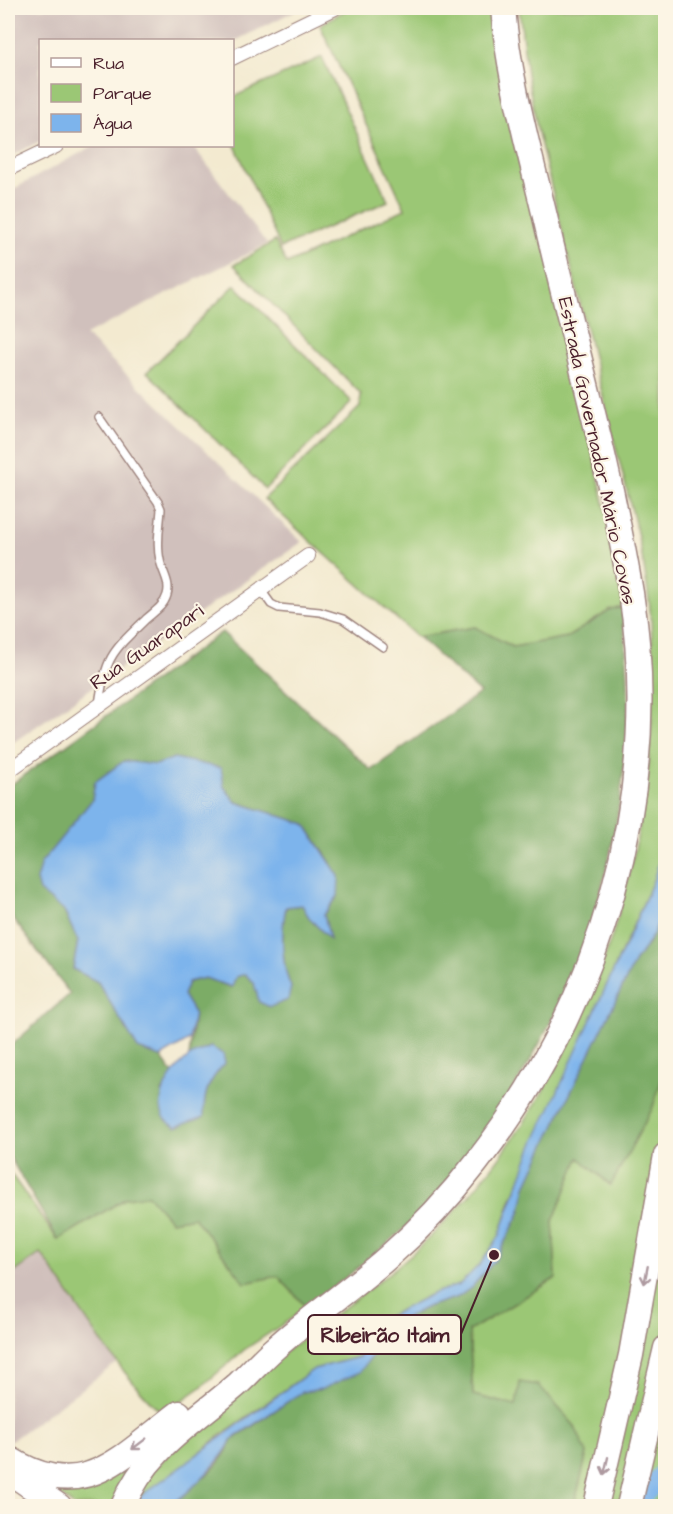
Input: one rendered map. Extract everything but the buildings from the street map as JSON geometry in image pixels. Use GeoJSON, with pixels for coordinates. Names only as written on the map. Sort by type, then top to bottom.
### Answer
{"type":"FeatureCollection","features":[{"type":"Feature","properties":{"kind":"highway","name":"Estrada Governador Mário Covas"},"geometry":{"type":"LineString","coordinates":[[123,1506],[138,1474],[153,1455],[238,1384],[272,1350],[386,1259],[425,1221],[475,1165],[522,1100],[560,1032],[587,969],[610,898],[628,817],[638,746],[637,673],[631,596],[598,440],[518,106],[507,50],[503,8]]}},
{"type":"Feature","properties":{"kind":"highway"},"geometry":{"type":"LineString","coordinates":[[596,1506],[631,1356],[666,1155]]}},
{"type":"Feature","properties":{"kind":"highway"},"geometry":{"type":"LineString","coordinates":[[628,1506],[666,1348]]}},
{"type":"Feature","properties":{"kind":"highway","name":"Estrada Governador Mário Covas"},"geometry":{"type":"LineString","coordinates":[[8,1458],[34,1473],[52,1478],[68,1479],[94,1474],[121,1457],[255,1358],[272,1350]]}},
{"type":"Feature","properties":{"kind":"highway"},"geometry":{"type":"LineString","coordinates":[[8,1470],[18,1482],[59,1506]]}},
{"type":"Feature","properties":{"kind":"street"},"geometry":{"type":"LineString","coordinates":[[234,57],[335,8]]}},
{"type":"Feature","properties":{"kind":"street"},"geometry":{"type":"LineString","coordinates":[[8,169],[54,147]]}},
{"type":"Feature","properties":{"kind":"street","name":"Rua Guarapari"},"geometry":{"type":"LineString","coordinates":[[8,771],[308,556]]}},
{"type":"Feature","properties":{"kind":"lane"},"geometry":{"type":"LineString","coordinates":[[99,417],[161,509],[159,559],[167,581],[168,592],[164,603],[121,643],[108,662],[103,673],[99,705]]}},
{"type":"Feature","properties":{"kind":"lane"},"geometry":{"type":"LineString","coordinates":[[261,590],[271,604],[279,608],[320,612],[343,619],[383,647]]}},
{"type":"Feature","properties":{"kind":"shaded area"},"geometry":{"type":"Polygon","coordinates":[[[8,8],[300,8],[234,41],[234,39],[39,39],[39,142],[8,158],[8,8]]]}},
{"type":"Feature","properties":{"kind":"shaded area"},"geometry":{"type":"Polygon","coordinates":[[[91,147],[194,147],[267,244],[85,335],[302,542],[8,746],[8,192],[91,147]]]}},
{"type":"Feature","properties":{"kind":"shaded area"},"geometry":{"type":"Polygon","coordinates":[[[41,1253],[118,1362],[8,1443],[8,1277],[41,1253]]]}},
{"type":"Feature","properties":{"kind":"green space"},"geometry":{"type":"Polygon","coordinates":[[[349,8],[494,8],[606,511],[623,607],[609,611],[568,637],[513,647],[475,627],[417,637],[264,499],[360,407],[361,394],[234,265],[275,241],[287,264],[405,209],[320,25],[349,8]]]}},
{"type":"Feature","properties":{"kind":"green space"},"geometry":{"type":"Polygon","coordinates":[[[519,8],[665,8],[666,842],[653,881],[512,1198],[499,1237],[481,1263],[460,1285],[434,1293],[387,1317],[359,1357],[314,1369],[221,1435],[150,1493],[132,1503],[140,1481],[218,1408],[250,1379],[413,1253],[488,1173],[535,1104],[575,1030],[607,952],[630,870],[645,787],[652,703],[649,596],[635,524],[538,133],[527,75],[519,8]]]}},
{"type":"Feature","properties":{"kind":"green space"},"geometry":{"type":"Polygon","coordinates":[[[322,57],[388,201],[281,248],[234,143],[234,97],[322,57]]]}},
{"type":"Feature","properties":{"kind":"green space"},"geometry":{"type":"Polygon","coordinates":[[[235,285],[352,402],[265,489],[147,372],[235,285]]]}},
{"type":"Feature","properties":{"kind":"green space"},"geometry":{"type":"Polygon","coordinates":[[[623,607],[628,672],[628,711],[624,769],[616,824],[604,879],[569,983],[545,1033],[518,1082],[486,1130],[427,1205],[405,1228],[307,1308],[278,1276],[245,1283],[194,1217],[171,1221],[148,1195],[126,1198],[58,1240],[8,1154],[8,1048],[70,994],[8,912],[8,787],[222,632],[371,770],[480,693],[418,637],[475,627],[513,647],[568,637],[609,611],[623,607]],[[174,758],[156,765],[124,761],[95,782],[92,800],[41,863],[78,941],[73,969],[98,982],[138,1049],[161,1057],[174,1075],[162,1092],[204,1117],[208,1087],[225,1063],[211,1047],[189,1057],[194,1013],[183,995],[188,982],[205,978],[231,987],[235,977],[245,974],[254,983],[291,987],[285,969],[283,947],[286,907],[302,905],[310,919],[330,939],[324,915],[338,896],[331,863],[305,824],[236,802],[224,787],[174,758]]]}},
{"type":"Feature","properties":{"kind":"green space"},"geometry":{"type":"Polygon","coordinates":[[[665,904],[665,1070],[652,1109],[611,1185],[579,1158],[553,1221],[556,1278],[469,1331],[473,1395],[516,1406],[520,1382],[538,1385],[574,1425],[587,1453],[574,1506],[167,1506],[213,1469],[227,1451],[231,1441],[302,1392],[322,1389],[379,1347],[397,1322],[429,1306],[458,1297],[472,1287],[495,1260],[520,1213],[526,1186],[546,1143],[636,959],[648,944],[665,904]]]}},
{"type":"Feature","properties":{"kind":"green space"},"geometry":{"type":"Polygon","coordinates":[[[665,1070],[665,1506],[574,1506],[587,1453],[517,1406],[473,1395],[469,1331],[556,1278],[553,1221],[579,1157],[610,1185],[652,1109],[665,1070]]]}},
{"type":"Feature","properties":{"kind":"green space"},"geometry":{"type":"Polygon","coordinates":[[[8,1170],[58,1240],[126,1198],[149,1195],[171,1221],[194,1217],[245,1283],[278,1276],[307,1308],[244,1350],[200,1388],[163,1414],[113,1357],[41,1253],[8,1277],[8,1170]]]}},
{"type":"Feature","properties":{"kind":"green space"},"geometry":{"type":"Polygon","coordinates":[[[163,1430],[115,1506],[73,1506],[43,1479],[58,1481],[163,1430]]]}},
{"type":"Feature","properties":{"kind":"water"},"geometry":{"type":"Polygon","coordinates":[[[174,758],[221,768],[224,787],[236,802],[305,824],[339,876],[338,896],[324,915],[330,939],[310,919],[302,905],[286,907],[283,947],[285,969],[291,987],[288,1000],[270,1007],[259,1002],[254,983],[245,974],[236,977],[232,987],[205,978],[188,982],[183,995],[194,1013],[189,1040],[161,1057],[138,1049],[98,982],[73,969],[78,941],[64,911],[39,891],[36,880],[41,863],[92,800],[95,782],[124,761],[156,765],[174,758]]]}},
{"type":"Feature","properties":{"kind":"water"},"geometry":{"type":"Polygon","coordinates":[[[665,843],[665,890],[655,931],[636,959],[546,1143],[526,1186],[520,1213],[495,1260],[472,1287],[458,1297],[429,1306],[397,1322],[360,1372],[322,1389],[302,1392],[231,1440],[221,1457],[182,1497],[166,1506],[127,1506],[314,1369],[359,1357],[387,1317],[434,1293],[459,1285],[481,1263],[499,1237],[532,1147],[627,941],[653,881],[665,843]]]}},
{"type":"Feature","properties":{"kind":"water"},"geometry":{"type":"Polygon","coordinates":[[[211,1047],[223,1054],[225,1063],[208,1087],[204,1117],[176,1127],[167,1120],[162,1112],[161,1102],[167,1082],[181,1064],[191,1056],[211,1047]]]}},
{"type":"Feature","properties":{"kind":"waterway"},"geometry":{"type":"LineString","coordinates":[[631,1506],[666,1472]]}},
{"type":"Feature","properties":{"kind":"place","name":"Ribeirão Itaim"},"geometry":{"type":"Point","coordinates":[494,1255]}}]}
